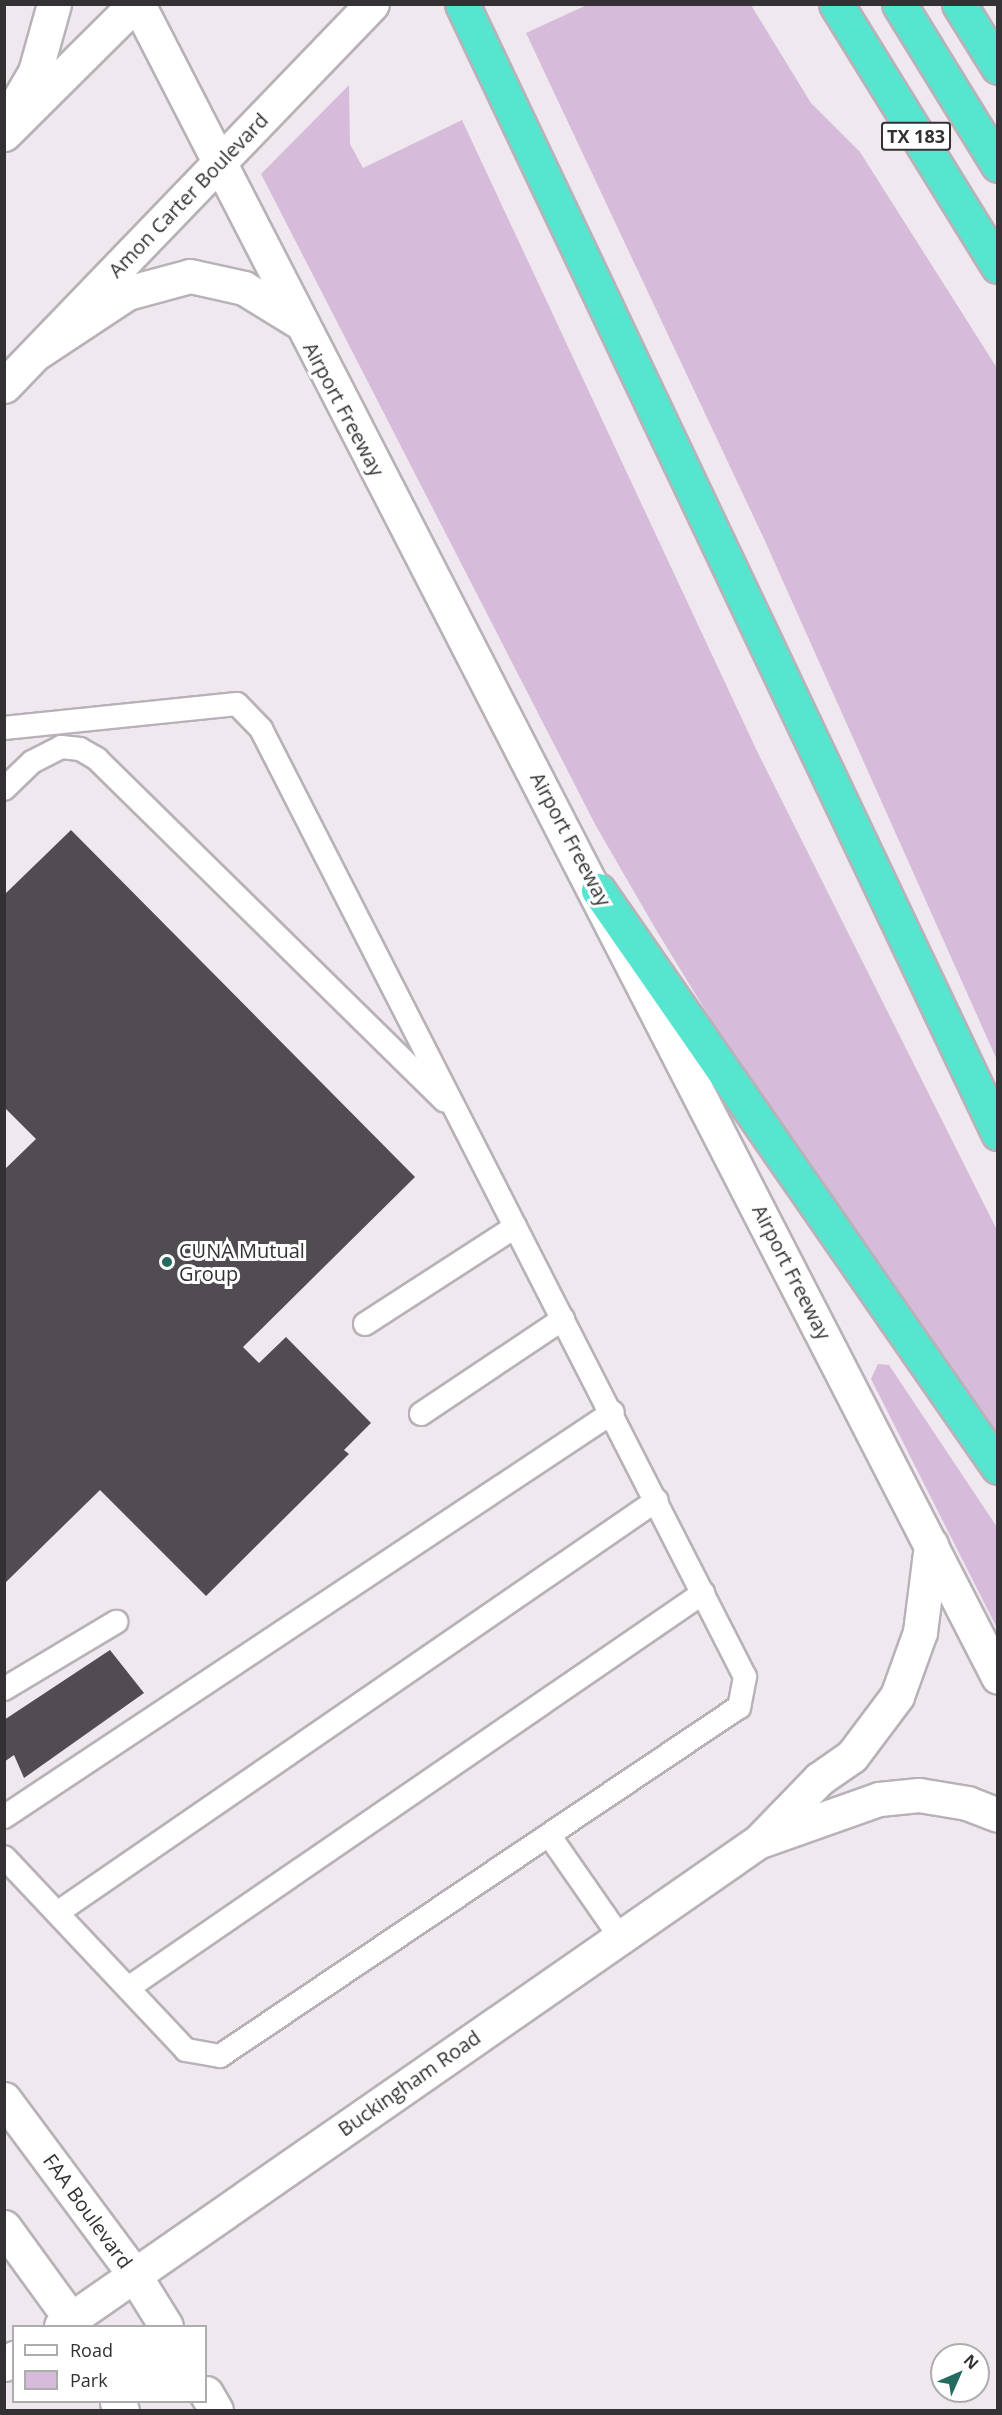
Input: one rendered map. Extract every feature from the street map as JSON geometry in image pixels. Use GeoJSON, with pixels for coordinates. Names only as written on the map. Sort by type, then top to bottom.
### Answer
{"type":"FeatureCollection","features":[{"type":"Feature","properties":{"kind":"highway"},"geometry":{"type":"LineString","coordinates":[[462,4],[998,1133]]}},
{"type":"Feature","properties":{"kind":"highway","name":"TX 183"},"geometry":{"type":"LineString","coordinates":[[836,4],[998,266]]}},
{"type":"Feature","properties":{"kind":"highway"},"geometry":{"type":"LineString","coordinates":[[899,4],[998,165]]}},
{"type":"Feature","properties":{"kind":"highway"},"geometry":{"type":"LineString","coordinates":[[959,4],[998,67]]}},
{"type":"Feature","properties":{"kind":"highway"},"geometry":{"type":"LineString","coordinates":[[598,890],[998,1467]]}},
{"type":"Feature","properties":{"kind":"street"},"geometry":{"type":"LineString","coordinates":[[4,125],[35,72],[54,4]]}},
{"type":"Feature","properties":{"kind":"street"},"geometry":{"type":"LineString","coordinates":[[4,134],[137,4]]}},
{"type":"Feature","properties":{"kind":"street","name":"Airport Freeway"},"geometry":{"type":"LineString","coordinates":[[137,4],[296,320],[598,890],[998,1677]]}},
{"type":"Feature","properties":{"kind":"street","name":"Amon Carter Boulevard"},"geometry":{"type":"LineString","coordinates":[[4,386],[372,4]]}},
{"type":"Feature","properties":{"kind":"street"},"geometry":{"type":"LineString","coordinates":[[38,352],[127,293],[190,276],[244,288],[296,320]]}},
{"type":"Feature","properties":{"kind":"street","name":"Buckingham Road"},"geometry":{"type":"LineString","coordinates":[[69,2324],[134,2273],[759,1841],[819,1779],[852,1756],[897,1696],[920,1632],[931,1545]]}},
{"type":"Feature","properties":{"kind":"street","name":"Buckingham Road"},"geometry":{"type":"LineString","coordinates":[[759,1841],[879,1799],[919,1795],[998,1815]]}},
{"type":"Feature","properties":{"kind":"street","name":"FAA Boulevard"},"geometry":{"type":"LineString","coordinates":[[4,2099],[134,2273],[165,2325]]}},
{"type":"Feature","properties":{"kind":"street"},"geometry":{"type":"LineString","coordinates":[[4,2227],[69,2324]]}},
{"type":"Feature","properties":{"kind":"street"},"geometry":{"type":"LineString","coordinates":[[207,2395],[216,2410]]}},
{"type":"Feature","properties":{"kind":"lane"},"geometry":{"type":"LineString","coordinates":[[4,728],[237,704],[261,729],[515,1227],[613,1412],[745,1677],[739,1707],[220,2056],[186,2050],[4,1857]]}},
{"type":"Feature","properties":{"kind":"lane"},"geometry":{"type":"LineString","coordinates":[[4,789],[32,762],[61,747],[80,749],[97,759],[458,1114]]}},
{"type":"Feature","properties":{"kind":"lane"},"geometry":{"type":"LineString","coordinates":[[365,1324],[515,1227]]}},
{"type":"Feature","properties":{"kind":"lane"},"geometry":{"type":"LineString","coordinates":[[420,1414],[563,1319]]}},
{"type":"Feature","properties":{"kind":"lane"},"geometry":{"type":"LineString","coordinates":[[4,1817],[613,1412]]}},
{"type":"Feature","properties":{"kind":"lane"},"geometry":{"type":"LineString","coordinates":[[57,1913],[657,1500]]}},
{"type":"Feature","properties":{"kind":"lane"},"geometry":{"type":"LineString","coordinates":[[128,1988],[703,1593]]}},
{"type":"Feature","properties":{"kind":"lane"},"geometry":{"type":"LineString","coordinates":[[4,1689],[116,1622]]}},
{"type":"Feature","properties":{"kind":"lane"},"geometry":{"type":"LineString","coordinates":[[549,1835],[620,1937]]}},
{"type":"Feature","properties":{"kind":"green space"},"geometry":{"type":"Polygon","coordinates":[[[589,4],[751,5],[811,103],[860,152],[997,368],[997,1060],[765,541],[526,33],[589,4]]]}},
{"type":"Feature","properties":{"kind":"green space"},"geometry":{"type":"Polygon","coordinates":[[[349,85],[350,144],[363,168],[462,120],[757,751],[997,1230],[997,1443],[763,1105],[655,928],[596,826],[261,174],[349,85]]]}},
{"type":"Feature","properties":{"kind":"green space"},"geometry":{"type":"Polygon","coordinates":[[[878,1364],[889,1365],[997,1527],[997,1628],[871,1379],[878,1364]]]}},
{"type":"Feature","properties":{"kind":"building","name":"CUNA Mutual Group"},"geometry":{"type":"Polygon","coordinates":[[[71,830],[415,1177],[243,1347],[259,1363],[286,1337],[371,1423],[344,1450],[349,1454],[206,1596],[100,1490],[4,1584],[4,1170],[36,1139],[4,1107],[4,895],[71,830]]]}},
{"type":"Feature","properties":{"kind":"building"},"geometry":{"type":"Polygon","coordinates":[[[110,1650],[144,1693],[24,1778],[14,1755],[4,1762],[4,1720],[110,1650]]]}},
{"type":"Feature","properties":{"kind":"place","name":"CUNA Mutual Group"},"geometry":{"type":"Point","coordinates":[167,1262]}}]}
